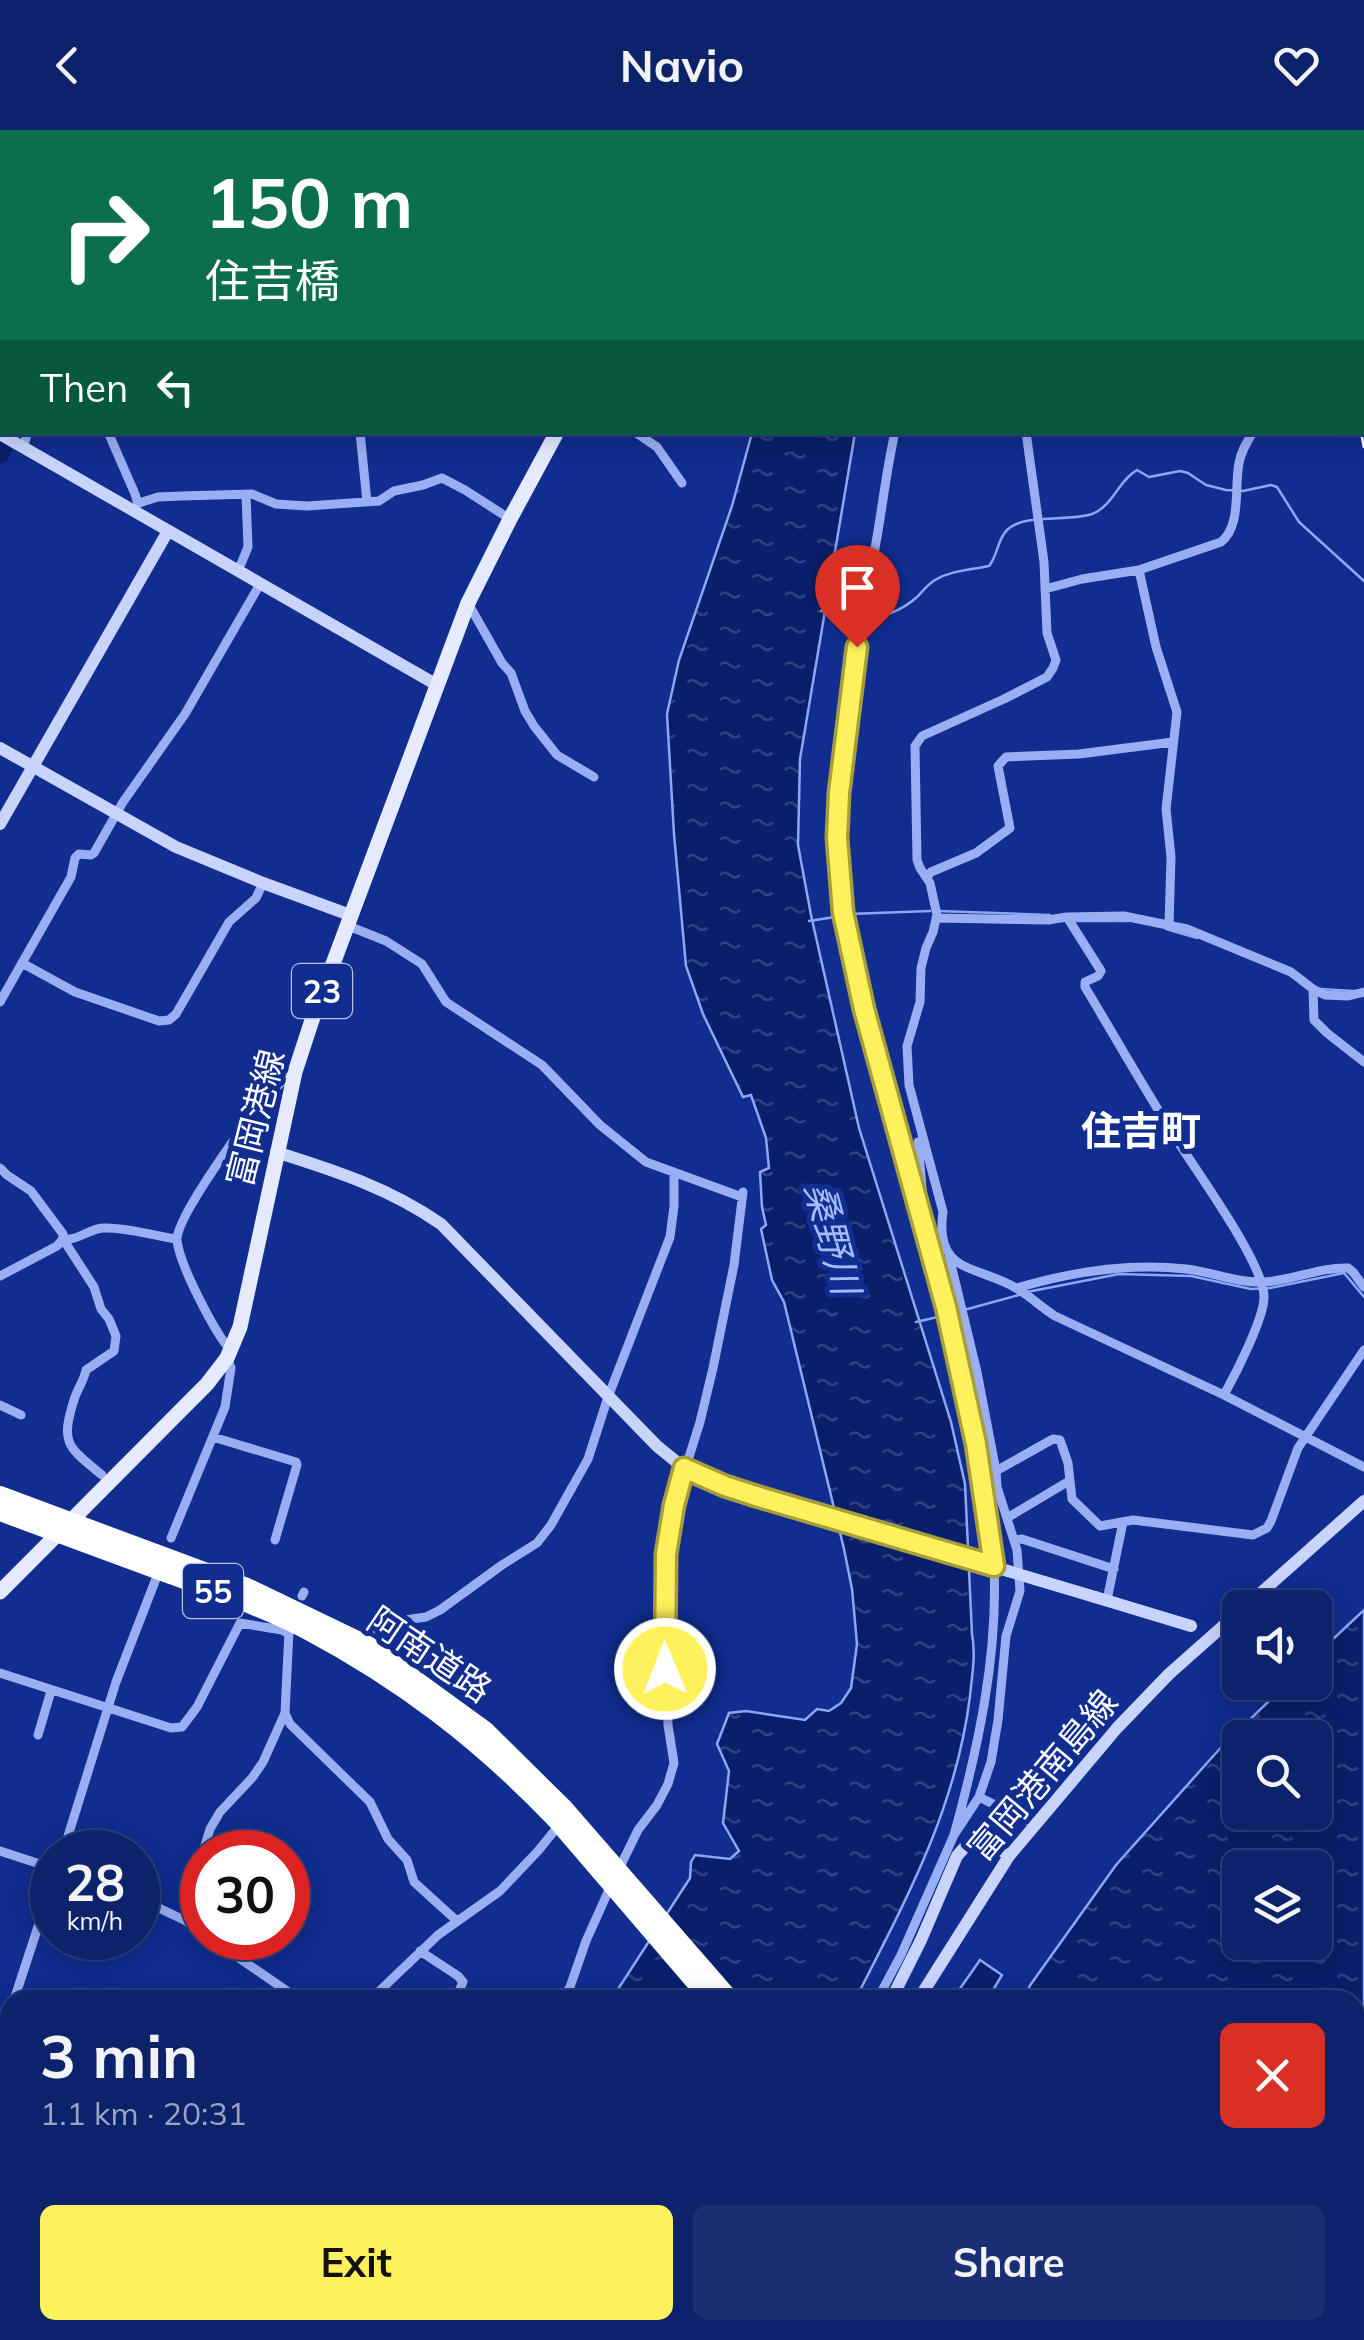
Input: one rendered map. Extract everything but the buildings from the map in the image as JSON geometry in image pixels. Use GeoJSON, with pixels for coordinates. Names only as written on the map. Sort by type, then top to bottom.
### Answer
{"type":"FeatureCollection","features":[{"type":"Feature","properties":{"kind":"highway","name":"阿南道路"},"geometry":{"type":"LineString","coordinates":[[0,1496],[159,1571],[304,1629],[361,1661],[474,1740],[565,1810],[702,1990]]}},
{"type":"Feature","properties":{"kind":"highway","name":"阿南道路"},"geometry":{"type":"LineString","coordinates":[[0,1512],[65,1528],[247,1586],[368,1645],[484,1730],[565,1810],[722,1990]]}},
{"type":"Feature","properties":{"kind":"main road","name":"富岡港線"},"geometry":{"type":"LineString","coordinates":[[0,1592],[206,1384],[228,1355],[240,1327],[295,1072],[348,920],[468,603],[555,435]]}},
{"type":"Feature","properties":{"kind":"street"},"geometry":{"type":"LineString","coordinates":[[109,435],[136,507]]}},
{"type":"Feature","properties":{"kind":"street"},"geometry":{"type":"LineString","coordinates":[[360,435],[367,502]]}},
{"type":"Feature","properties":{"kind":"street"},"geometry":{"type":"LineString","coordinates":[[639,435],[657,447],[682,483]]}},
{"type":"Feature","properties":{"kind":"street"},"geometry":{"type":"LineString","coordinates":[[894,435],[862,611],[841,774],[837,838],[849,944],[946,1307],[976,1444],[993,1617],[983,1719],[954,1835]]}},
{"type":"Feature","properties":{"kind":"street"},"geometry":{"type":"LineString","coordinates":[[882,1990],[954,1835],[979,1797],[991,1762],[1006,1636],[1020,1591],[1017,1550],[998,1487],[965,1320],[941,1228],[943,1212],[909,1085],[907,1046],[920,1002],[921,968],[936,913],[927,877],[917,860],[915,746],[922,736],[1047,677],[1056,660],[1047,633],[1026,435]]}},
{"type":"Feature","properties":{"kind":"street"},"geometry":{"type":"LineString","coordinates":[[1045,590],[1138,570],[1228,536],[1233,524],[1238,466],[1251,435]]}},
{"type":"Feature","properties":{"kind":"street"},"geometry":{"type":"LineString","coordinates":[[24,440],[136,507],[168,531],[438,685]]}},
{"type":"Feature","properties":{"kind":"street"},"geometry":{"type":"LineString","coordinates":[[136,507],[170,496],[246,494],[276,504],[307,506],[379,502],[394,491],[442,478],[510,519]]}},
{"type":"Feature","properties":{"kind":"street"},"geometry":{"type":"LineString","coordinates":[[238,571],[248,547],[246,494]]}},
{"type":"Feature","properties":{"kind":"street"},"geometry":{"type":"LineString","coordinates":[[0,824],[168,531]]}},
{"type":"Feature","properties":{"kind":"street"},"geometry":{"type":"LineString","coordinates":[[1138,570],[1156,647],[1177,712],[1166,809],[1171,857],[1169,924]]}},
{"type":"Feature","properties":{"kind":"street"},"geometry":{"type":"LineString","coordinates":[[0,1002],[71,877],[75,858],[78,854],[94,853],[185,714],[260,584]]}},
{"type":"Feature","properties":{"kind":"street"},"geometry":{"type":"LineString","coordinates":[[468,603],[502,663],[512,673],[534,726],[556,755],[594,777]]}},
{"type":"Feature","properties":{"kind":"street"},"geometry":{"type":"LineString","coordinates":[[927,877],[976,853],[1010,828],[998,766],[1006,757],[1079,754],[1173,742]]}},
{"type":"Feature","properties":{"kind":"street"},"geometry":{"type":"LineString","coordinates":[[0,748],[176,847],[348,920],[386,941],[422,964],[446,1002],[542,1065],[600,1125],[646,1162],[742,1194],[734,1264],[713,1368],[674,1505],[666,1554],[665,1669],[674,1763],[668,1784],[638,1830],[604,1900],[569,1990]]}},
{"type":"Feature","properties":{"kind":"street"},"geometry":{"type":"LineString","coordinates":[[22,963],[75,992],[159,1021],[168,1020],[176,1014],[230,922],[256,898],[263,883]]}},
{"type":"Feature","properties":{"kind":"street"},"geometry":{"type":"LineString","coordinates":[[936,913],[1048,920],[1124,916],[1169,924],[1291,972],[1326,994],[1348,996],[1364,992]]}},
{"type":"Feature","properties":{"kind":"street"},"geometry":{"type":"LineString","coordinates":[[1067,917],[1101,971],[1084,982],[1084,987],[1250,1255],[1263,1287],[1264,1302],[1241,1364],[1224,1395]]}},
{"type":"Feature","properties":{"kind":"street"},"geometry":{"type":"LineString","coordinates":[[1313,989],[1314,1020],[1364,1062]]}},
{"type":"Feature","properties":{"kind":"street"},"geometry":{"type":"LineString","coordinates":[[172,1538],[225,1407],[231,1368],[190,1279],[177,1239],[180,1227],[265,1098],[295,1072]]}},
{"type":"Feature","properties":{"kind":"street"},"geometry":{"type":"LineString","coordinates":[[919,1125],[923,1199],[920,1206]]}},
{"type":"Feature","properties":{"kind":"street"},"geometry":{"type":"LineString","coordinates":[[276,1152],[358,1179],[404,1200],[441,1224],[656,1446],[687,1469],[756,1496],[1191,1626],[1221,1628]]}},
{"type":"Feature","properties":{"kind":"street"},"geometry":{"type":"LineString","coordinates":[[0,1168],[31,1191],[63,1234],[94,1287],[116,1336],[114,1351],[86,1370],[66,1435],[72,1451],[102,1474]]}},
{"type":"Feature","properties":{"kind":"street"},"geometry":{"type":"LineString","coordinates":[[376,1628],[440,1610],[537,1543],[551,1525],[588,1458],[670,1237],[674,1172]]}},
{"type":"Feature","properties":{"kind":"street"},"geometry":{"type":"LineString","coordinates":[[63,1239],[106,1228],[141,1230],[156,1237],[177,1239]]}},
{"type":"Feature","properties":{"kind":"street"},"geometry":{"type":"LineString","coordinates":[[0,1276],[63,1239]]}},
{"type":"Feature","properties":{"kind":"street"},"geometry":{"type":"LineString","coordinates":[[949,1256],[1021,1292],[1056,1316],[1224,1395],[1364,1467]]}},
{"type":"Feature","properties":{"kind":"street"},"geometry":{"type":"LineString","coordinates":[[1021,1292],[1065,1276],[1148,1268],[1190,1270],[1263,1287],[1341,1268],[1354,1272],[1364,1287]]}},
{"type":"Feature","properties":{"kind":"street"},"geometry":{"type":"LineString","coordinates":[[996,1470],[1053,1439],[1060,1440],[1072,1500],[1096,1523],[1107,1526],[1133,1520],[1260,1533],[1271,1521],[1305,1436],[1364,1350]]}},
{"type":"Feature","properties":{"kind":"street"},"geometry":{"type":"LineString","coordinates":[[0,1406],[20,1415]]}},
{"type":"Feature","properties":{"kind":"street"},"geometry":{"type":"LineString","coordinates":[[213,1437],[296,1462],[276,1540]]}},
{"type":"Feature","properties":{"kind":"street"},"geometry":{"type":"LineString","coordinates":[[1007,1518],[1069,1481]]}},
{"type":"Feature","properties":{"kind":"street"},"geometry":{"type":"LineString","coordinates":[[1352,1511],[1364,1491]]}},
{"type":"Feature","properties":{"kind":"street","name":"富岡港南島線"},"geometry":{"type":"LineString","coordinates":[[1263,1590],[1364,1501]]}},
{"type":"Feature","properties":{"kind":"street"},"geometry":{"type":"LineString","coordinates":[[1101,1599],[1114,1569],[1122,1522]]}},
{"type":"Feature","properties":{"kind":"street"},"geometry":{"type":"LineString","coordinates":[[1014,1540],[1022,1539],[1114,1569]]}},
{"type":"Feature","properties":{"kind":"street"},"geometry":{"type":"LineString","coordinates":[[69,1830],[130,1643],[159,1571]]}},
{"type":"Feature","properties":{"kind":"street"},"geometry":{"type":"LineString","coordinates":[[0,1673],[108,1710],[171,1728],[182,1727],[198,1707],[240,1622],[288,1632],[284,1713],[252,1778],[220,1812],[210,1830]]}},
{"type":"Feature","properties":{"kind":"street"},"geometry":{"type":"LineString","coordinates":[[1191,1626],[1198,1639],[1195,1651]]}},
{"type":"Feature","properties":{"kind":"street","name":"富岡港南島線"},"geometry":{"type":"LineString","coordinates":[[924,1990],[1009,1856],[1118,1728],[1169,1674],[1221,1628]]}},
{"type":"Feature","properties":{"kind":"street"},"geometry":{"type":"LineString","coordinates":[[38,1735],[51,1691]]}},
{"type":"Feature","properties":{"kind":"street"},"geometry":{"type":"LineString","coordinates":[[284,1713],[290,1724],[370,1802],[388,1840],[407,1860],[414,1882],[457,1921]]}},
{"type":"Feature","properties":{"kind":"street"},"geometry":{"type":"LineString","coordinates":[[979,1797],[1036,1824]]}},
{"type":"Feature","properties":{"kind":"street"},"geometry":{"type":"LineString","coordinates":[[382,1990],[420,1951],[500,1891],[538,1851],[565,1810]]}},
{"type":"Feature","properties":{"kind":"street"},"geometry":{"type":"LineString","coordinates":[[897,1990],[957,1856],[978,1839],[991,1842],[1009,1856]]}},
{"type":"Feature","properties":{"kind":"street"},"geometry":{"type":"LineString","coordinates":[[0,1852],[30,1861]]}},
{"type":"Feature","properties":{"kind":"street"},"geometry":{"type":"LineString","coordinates":[[17,1990],[30,1951]]}},
{"type":"Feature","properties":{"kind":"street"},"geometry":{"type":"LineString","coordinates":[[420,1951],[458,1976],[463,1982],[459,1990]]}},
{"type":"Feature","properties":{"kind":"street"},"geometry":{"type":"LineString","coordinates":[[242,1960],[285,1990]]}},
{"type":"Feature","properties":{"kind":"water","name":"桑野川"},"geometry":{"type":"Polygon","coordinates":[[[751,435],[855,435],[800,759],[798,845],[859,1128],[951,1422],[965,1484],[974,1650],[963,1737],[926,1853],[860,1990],[617,1990],[690,1878],[695,1855],[730,1859],[739,1851],[723,1823],[729,1771],[717,1744],[729,1713],[746,1711],[805,1720],[817,1709],[829,1711],[841,1703],[851,1688],[857,1644],[844,1549],[784,1302],[772,1280],[761,1229],[766,1225],[760,1172],[769,1168],[766,1138],[751,1095],[743,1097],[703,1014],[686,966],[667,714],[679,660],[732,506],[751,435]]]}},
{"type":"Feature","properties":{"kind":"water"},"geometry":{"type":"Polygon","coordinates":[[[1364,1610],[1364,1990],[1028,1990],[1116,1865],[1222,1746],[1222,1830],[1332,1830],[1332,1720],[1249,1720],[1270,1700],[1332,1700],[1332,1640],[1364,1610]]]}},
{"type":"Feature","properties":{"kind":"water"},"geometry":{"type":"Polygon","coordinates":[[[980,1960],[1002,1975],[993,1990],[959,1990],[980,1960]]]}},
{"type":"Feature","properties":{"kind":"waterway"},"geometry":{"type":"LineString","coordinates":[[0,455],[3,448]]}},
{"type":"Feature","properties":{"kind":"waterway"},"geometry":{"type":"LineString","coordinates":[[866,618],[900,609],[941,577],[989,566],[1004,534],[1015,525],[1099,511],[1137,470],[1149,477],[1180,471],[1206,485],[1226,490],[1277,487],[1299,522],[1364,581]]}},
{"type":"Feature","properties":{"kind":"waterway"},"geometry":{"type":"LineString","coordinates":[[821,611],[858,617]]}},
{"type":"Feature","properties":{"kind":"waterway"},"geometry":{"type":"LineString","coordinates":[[849,914],[930,911]]}},
{"type":"Feature","properties":{"kind":"waterway"},"geometry":{"type":"LineString","coordinates":[[938,911],[1050,915]]}},
{"type":"Feature","properties":{"kind":"waterway"},"geometry":{"type":"LineString","coordinates":[[809,921],[841,916]]}},
{"type":"Feature","properties":{"kind":"waterway"},"geometry":{"type":"LineString","coordinates":[[1072,921],[1129,921]]}},
{"type":"Feature","properties":{"kind":"waterway"},"geometry":{"type":"LineString","coordinates":[[1166,929],[1197,938]]}},
{"type":"Feature","properties":{"kind":"waterway"},"geometry":{"type":"LineString","coordinates":[[1321,989],[1353,991]]}},
{"type":"Feature","properties":{"kind":"waterway"},"geometry":{"type":"LineString","coordinates":[[1027,1292],[1119,1274],[1191,1276],[1251,1289],[1344,1273],[1364,1297]]}},
{"type":"Feature","properties":{"kind":"waterway"},"geometry":{"type":"LineString","coordinates":[[964,1310],[1019,1295]]}},
{"type":"Feature","properties":{"kind":"waterway"},"geometry":{"type":"LineString","coordinates":[[916,1322],[942,1316]]}},
{"type":"Feature","properties":{"kind":"railway"},"geometry":{"type":"LineString","coordinates":[[1362,435],[1364,448]]}},
{"type":"Feature","properties":{"kind":"district","name":"住吉町"},"geometry":{"type":"Point","coordinates":[1141,1130]}},
{"type":"Feature","properties":{"kind":"route"},"geometry":{"type":"LineString","coordinates":[[665,1669],[666,1554],[684,1468],[756,1496],[994,1566],[976,1444],[946,1307],[864,1009],[843,912],[837,838],[839,793],[857,647]]}}]}
